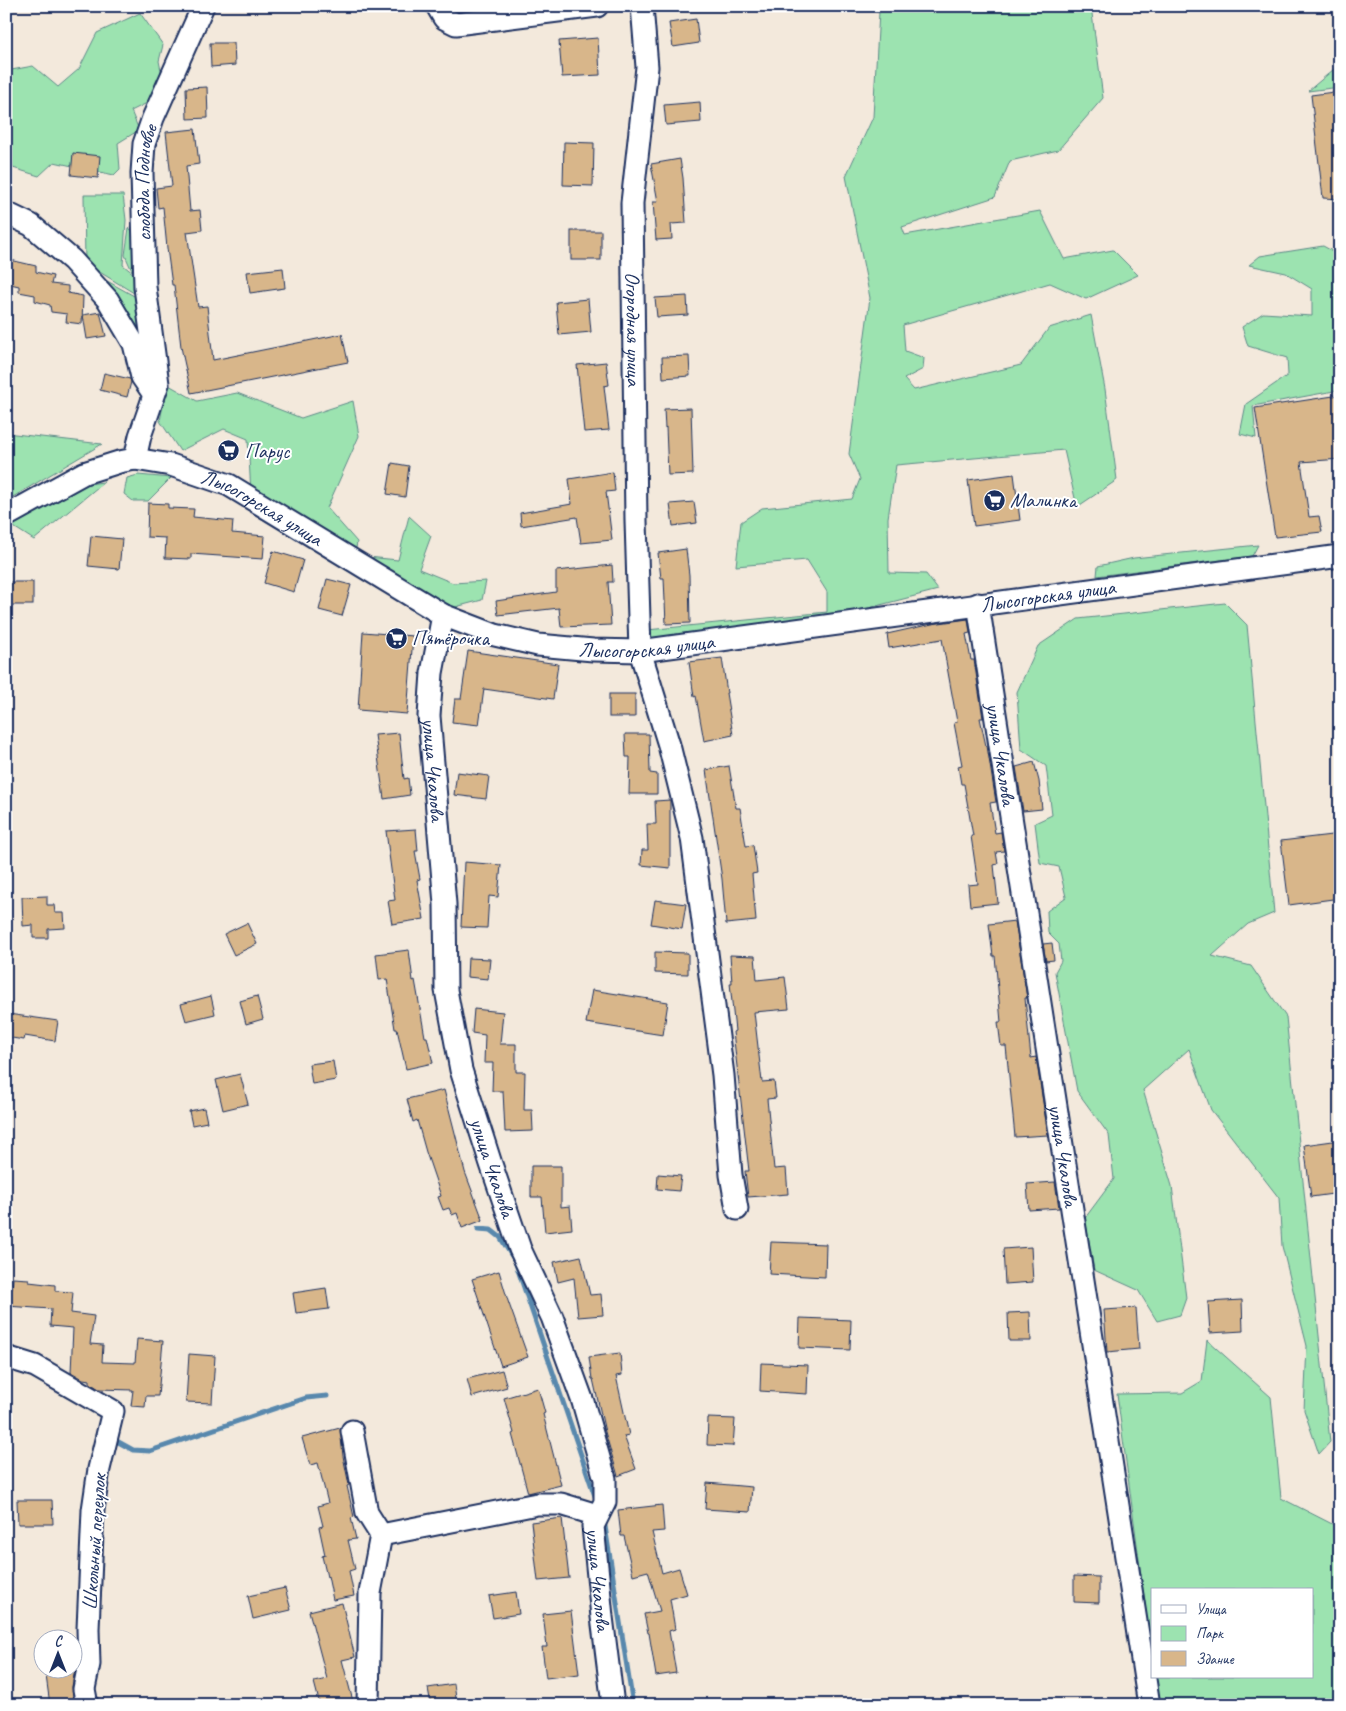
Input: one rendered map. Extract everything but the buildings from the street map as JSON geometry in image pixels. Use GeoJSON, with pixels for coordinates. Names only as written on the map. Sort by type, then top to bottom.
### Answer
{"type":"FeatureCollection","features":[{"type":"Feature","properties":{"kind":"street","name":"слобода Подновье"},"geometry":{"type":"LineString","coordinates":[[155,383],[145,287],[142,173],[144,144],[153,118],[203,6]]}},
{"type":"Feature","properties":{"kind":"street"},"geometry":{"type":"LineString","coordinates":[[437,6],[444,18],[456,24],[596,6]]}},
{"type":"Feature","properties":{"kind":"street","name":"Огородная улица"},"geometry":{"type":"LineString","coordinates":[[642,6],[647,67],[632,203],[636,521],[640,651],[669,745],[692,838],[723,1075],[730,1175],[737,1209]]}},
{"type":"Feature","properties":{"kind":"street"},"geometry":{"type":"LineString","coordinates":[[6,213],[31,225],[72,260],[108,300],[134,344],[142,377],[155,383],[134,459]]}},
{"type":"Feature","properties":{"kind":"street","name":"Лысогорская улица"},"geometry":{"type":"LineString","coordinates":[[6,516],[84,474],[119,462],[134,459],[171,465],[229,485],[443,615],[495,635],[538,644],[593,650],[640,651],[1340,556]]}},
{"type":"Feature","properties":{"kind":"street","name":"улица Чкалова"},"geometry":{"type":"LineString","coordinates":[[978,604],[1149,1705]]}},
{"type":"Feature","properties":{"kind":"street","name":"улица Чкалова"},"geometry":{"type":"LineString","coordinates":[[443,615],[432,672],[429,716],[444,904],[446,990],[461,1070],[520,1249],[552,1317],[583,1402],[605,1479],[604,1502],[593,1526],[612,1705]]}},
{"type":"Feature","properties":{"kind":"street","name":"Школьный переулок"},"geometry":{"type":"LineString","coordinates":[[6,1358],[35,1366],[113,1411],[99,1469],[93,1510],[88,1629],[89,1664],[84,1689],[87,1705]]}},
{"type":"Feature","properties":{"kind":"street"},"geometry":{"type":"LineString","coordinates":[[352,1431],[367,1513],[381,1535],[370,1593],[368,1705]]}},
{"type":"Feature","properties":{"kind":"street"},"geometry":{"type":"LineString","coordinates":[[381,1535],[537,1504],[561,1504],[597,1514]]}},
{"type":"Feature","properties":{"kind":"green space"},"geometry":{"type":"Polygon","coordinates":[[[670,6],[784,6],[762,9],[669,11],[670,6]]]}},
{"type":"Feature","properties":{"kind":"green space"},"geometry":{"type":"Polygon","coordinates":[[[846,6],[1091,6],[1103,98],[1058,150],[1010,161],[995,197],[902,227],[905,235],[1040,211],[1064,259],[1113,250],[1138,275],[1086,299],[1050,283],[903,325],[905,351],[924,358],[923,369],[904,379],[914,390],[1021,365],[1049,328],[1091,315],[1105,389],[1117,480],[1077,507],[1064,450],[896,465],[888,518],[889,573],[926,574],[938,590],[826,619],[653,640],[647,630],[827,612],[827,592],[807,560],[736,566],[741,522],[762,508],[852,499],[860,479],[849,454],[870,298],[846,176],[873,117],[879,12],[846,6]]]}},
{"type":"Feature","properties":{"kind":"green space"},"geometry":{"type":"Polygon","coordinates":[[[140,13],[163,45],[159,61],[162,75],[149,102],[131,111],[139,130],[118,143],[120,169],[114,175],[54,162],[39,176],[13,168],[10,150],[6,150],[6,71],[33,66],[58,87],[79,69],[97,33],[140,13]]]}},
{"type":"Feature","properties":{"kind":"green space"},"geometry":{"type":"Polygon","coordinates":[[[1340,64],[1340,87],[1308,91],[1340,64]]]}},
{"type":"Feature","properties":{"kind":"green space"},"geometry":{"type":"Polygon","coordinates":[[[84,195],[123,195],[126,220],[123,265],[140,279],[142,298],[85,263],[84,195]]]}},
{"type":"Feature","properties":{"kind":"green space"},"geometry":{"type":"Polygon","coordinates":[[[129,228],[136,234],[139,259],[132,271],[125,255],[129,228]]]}},
{"type":"Feature","properties":{"kind":"green space"},"geometry":{"type":"Polygon","coordinates":[[[1323,246],[1334,252],[1340,290],[1340,385],[1334,391],[1253,406],[1256,438],[1240,434],[1246,404],[1288,375],[1287,358],[1248,346],[1242,327],[1263,313],[1312,316],[1312,289],[1286,273],[1249,265],[1260,256],[1323,246]]]}},
{"type":"Feature","properties":{"kind":"green space"},"geometry":{"type":"Polygon","coordinates":[[[100,277],[143,301],[155,385],[100,277]]]}},
{"type":"Feature","properties":{"kind":"green space"},"geometry":{"type":"Polygon","coordinates":[[[167,384],[197,401],[237,393],[301,418],[353,401],[359,436],[327,508],[357,542],[355,554],[251,494],[248,439],[224,429],[180,451],[160,421],[167,384]]]}},
{"type":"Feature","properties":{"kind":"green space"},"geometry":{"type":"Polygon","coordinates":[[[6,433],[102,444],[6,501],[6,433]]]}},
{"type":"Feature","properties":{"kind":"green space"},"geometry":{"type":"Polygon","coordinates":[[[138,475],[171,478],[148,501],[133,501],[124,494],[127,478],[138,475]]]}},
{"type":"Feature","properties":{"kind":"green space"},"geometry":{"type":"Polygon","coordinates":[[[104,482],[34,540],[9,524],[79,485],[104,482]]]}},
{"type":"Feature","properties":{"kind":"green space"},"geometry":{"type":"Polygon","coordinates":[[[409,516],[431,536],[419,569],[453,583],[486,581],[482,600],[448,609],[367,566],[368,557],[398,560],[409,516]]]}},
{"type":"Feature","properties":{"kind":"green space"},"geometry":{"type":"Polygon","coordinates":[[[1258,545],[1252,556],[1097,576],[1098,566],[1134,558],[1258,545]]]}},
{"type":"Feature","properties":{"kind":"green space"},"geometry":{"type":"Polygon","coordinates":[[[1225,603],[1247,625],[1274,913],[1248,924],[1212,956],[1251,966],[1286,1017],[1330,1442],[1319,1454],[1304,1410],[1307,1346],[1282,1246],[1279,1198],[1211,1110],[1189,1049],[1143,1090],[1172,1186],[1186,1298],[1180,1315],[1157,1321],[1138,1290],[1094,1270],[1085,1218],[1114,1179],[1109,1135],[1077,1091],[1055,972],[1061,961],[1059,944],[1048,933],[1047,911],[1066,897],[1059,867],[1040,863],[1035,823],[1052,815],[1046,766],[1021,749],[1017,692],[1038,646],[1078,619],[1225,603]]]}},
{"type":"Feature","properties":{"kind":"green space"},"geometry":{"type":"Polygon","coordinates":[[[1207,1340],[1271,1397],[1281,1498],[1340,1528],[1340,1705],[1159,1705],[1155,1678],[1314,1678],[1314,1588],[1151,1588],[1151,1649],[1117,1394],[1182,1393],[1202,1381],[1207,1340]]]}},
{"type":"Feature","properties":{"kind":"waterway"},"geometry":{"type":"LineString","coordinates":[[478,1229],[491,1230],[500,1237],[515,1261],[596,1499]]}},
{"type":"Feature","properties":{"kind":"waterway"},"geometry":{"type":"LineString","coordinates":[[113,1439],[133,1450],[150,1451],[306,1398],[327,1396]]}},
{"type":"Feature","properties":{"kind":"waterway"},"geometry":{"type":"LineString","coordinates":[[604,1520],[633,1705]]}},
{"type":"Feature","properties":{"kind":"place","name":"Парус"},"geometry":{"type":"Point","coordinates":[229,451]}},
{"type":"Feature","properties":{"kind":"place","name":"Малинка"},"geometry":{"type":"Point","coordinates":[994,500]}},
{"type":"Feature","properties":{"kind":"place","name":"Пятёрочка"},"geometry":{"type":"Point","coordinates":[396,638]}}]}
